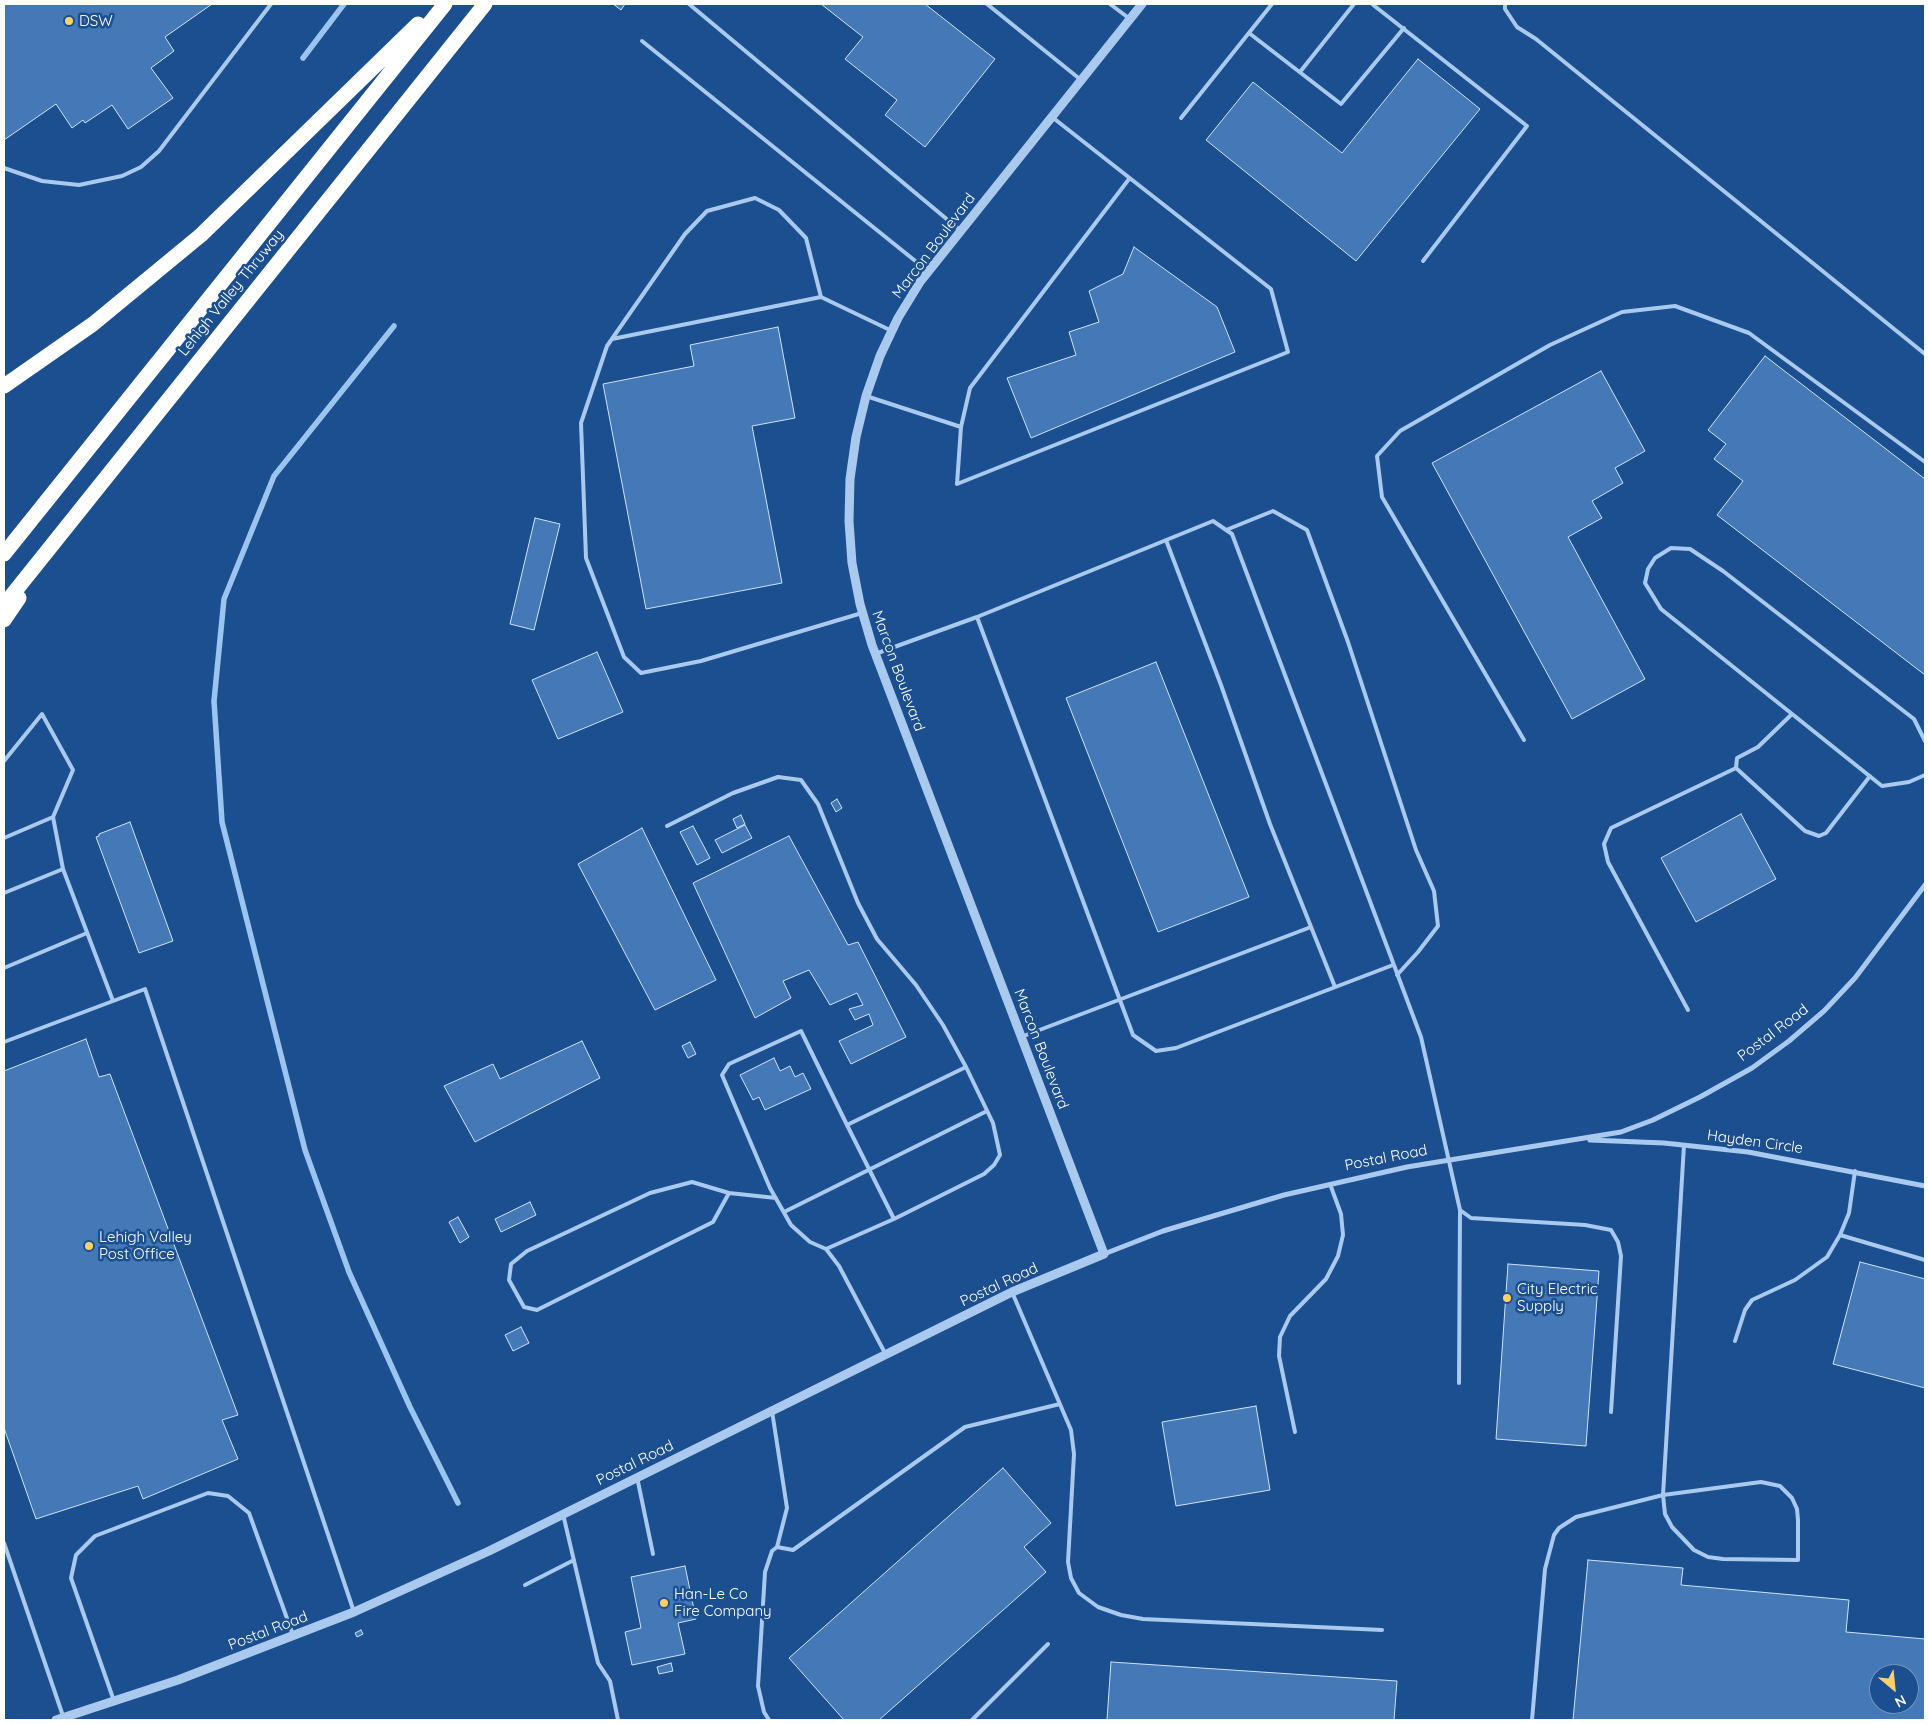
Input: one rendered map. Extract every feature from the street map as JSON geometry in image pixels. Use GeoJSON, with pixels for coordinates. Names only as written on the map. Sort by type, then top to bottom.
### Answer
{"type":"FeatureCollection","features":[{"type":"Feature","properties":{"kind":"highway"},"geometry":{"type":"LineString","coordinates":[[4,386],[93,324],[202,235],[438,4]]}},
{"type":"Feature","properties":{"kind":"highway","name":"Lehigh Valley Thruway"},"geometry":{"type":"LineString","coordinates":[[4,554],[444,4]]}},
{"type":"Feature","properties":{"kind":"highway","name":"Lehigh Valley Thruway"},"geometry":{"type":"LineString","coordinates":[[4,605],[485,4]]}},
{"type":"Feature","properties":{"kind":"highway"},"geometry":{"type":"LineString","coordinates":[[4,620],[110,472]]}},
{"type":"Feature","properties":{"kind":"street","name":"Marcon Boulevard"},"geometry":{"type":"LineString","coordinates":[[1104,1254],[875,654],[862,612],[852,563],[849,521],[854,454],[866,396],[880,356],[892,331],[929,272],[1142,4]]}},
{"type":"Feature","properties":{"kind":"street","name":"Postal Road"},"geometry":{"type":"LineString","coordinates":[[60,1719],[114,1702],[294,1637],[354,1612],[563,1514],[1012,1292],[1104,1254],[1223,1212],[1330,1184],[1449,1161],[1621,1132],[1653,1120],[1752,1068],[1789,1041],[1824,1011],[1855,978],[1925,885]]}},
{"type":"Feature","properties":{"kind":"street","name":"Hayden Circle"},"geometry":{"type":"LineString","coordinates":[[1580,1140],[1684,1145],[1748,1152],[1855,1171],[1925,1186]]}},
{"type":"Feature","properties":{"kind":"lane"},"geometry":{"type":"LineString","coordinates":[[4,168],[42,181],[79,185],[122,176],[141,167],[159,151],[271,4]]}},
{"type":"Feature","properties":{"kind":"lane"},"geometry":{"type":"LineString","coordinates":[[689,4],[961,231]]}},
{"type":"Feature","properties":{"kind":"lane"},"geometry":{"type":"LineString","coordinates":[[987,4],[1081,80]]}},
{"type":"Feature","properties":{"kind":"lane"},"geometry":{"type":"LineString","coordinates":[[1110,4],[1130,19]]}},
{"type":"Feature","properties":{"kind":"lane"},"geometry":{"type":"LineString","coordinates":[[1181,118],[1272,4]]}},
{"type":"Feature","properties":{"kind":"lane"},"geometry":{"type":"LineString","coordinates":[[1300,72],[1354,4]]}},
{"type":"Feature","properties":{"kind":"lane"},"geometry":{"type":"LineString","coordinates":[[1372,4],[1527,126],[1423,260]]}},
{"type":"Feature","properties":{"kind":"lane"},"geometry":{"type":"LineString","coordinates":[[1505,4],[1505,10],[1518,27],[1536,39],[1925,354]]}},
{"type":"Feature","properties":{"kind":"lane"},"geometry":{"type":"LineString","coordinates":[[1249,33],[1341,104],[1404,28]]}},
{"type":"Feature","properties":{"kind":"lane"},"geometry":{"type":"LineString","coordinates":[[642,41],[929,272]]}},
{"type":"Feature","properties":{"kind":"lane"},"geometry":{"type":"LineString","coordinates":[[1052,117],[1271,289],[1288,352],[957,484],[961,426],[970,388],[1129,178]]}},
{"type":"Feature","properties":{"kind":"lane"},"geometry":{"type":"LineString","coordinates":[[821,297],[806,238],[779,210],[755,198],[707,211],[685,234],[607,346],[581,423],[586,558],[624,656],[641,673],[701,661],[862,612]]}},
{"type":"Feature","properties":{"kind":"lane"},"geometry":{"type":"LineString","coordinates":[[612,339],[821,297],[892,331]]}},
{"type":"Feature","properties":{"kind":"lane"},"geometry":{"type":"LineString","coordinates":[[1524,740],[1382,497],[1377,456],[1400,431],[1568,336],[1622,312],[1675,306],[1749,333],[1925,462]]}},
{"type":"Feature","properties":{"kind":"lane"},"geometry":{"type":"LineString","coordinates":[[866,396],[961,426]]}},
{"type":"Feature","properties":{"kind":"lane"},"geometry":{"type":"LineString","coordinates":[[1226,530],[1273,511],[1307,530],[1348,642],[1416,850],[1434,892],[1438,926],[1418,952],[1397,974]]}},
{"type":"Feature","properties":{"kind":"lane"},"geometry":{"type":"LineString","coordinates":[[875,654],[977,617],[1213,521],[1232,534],[1421,1036],[1460,1210],[1459,1383]]}},
{"type":"Feature","properties":{"kind":"lane"},"geometry":{"type":"LineString","coordinates":[[1166,540],[1221,685],[1270,824],[1335,987]]}},
{"type":"Feature","properties":{"kind":"lane"},"geometry":{"type":"LineString","coordinates":[[1925,741],[1914,719],[1723,571],[1690,549],[1671,548],[1656,558],[1648,569],[1645,583],[1661,609],[1882,786],[1909,782],[1925,775]]}},
{"type":"Feature","properties":{"kind":"lane"},"geometry":{"type":"LineString","coordinates":[[977,617],[1133,1035],[1156,1051],[1176,1048],[1393,965]]}},
{"type":"Feature","properties":{"kind":"lane"},"geometry":{"type":"LineString","coordinates":[[4,761],[42,714],[73,770],[53,817],[63,869],[113,1000]]}},
{"type":"Feature","properties":{"kind":"lane"},"geometry":{"type":"LineString","coordinates":[[1736,768],[1737,758],[1758,747],[1792,714]]}},
{"type":"Feature","properties":{"kind":"lane"},"geometry":{"type":"LineString","coordinates":[[1736,768],[1805,831],[1819,836],[1826,833],[1870,776]]}},
{"type":"Feature","properties":{"kind":"lane"},"geometry":{"type":"LineString","coordinates":[[1688,1010],[1608,862],[1604,844],[1611,828],[1736,768]]}},
{"type":"Feature","properties":{"kind":"lane"},"geometry":{"type":"LineString","coordinates":[[667,826],[733,793],[778,777],[800,780],[818,804],[858,903],[878,939],[916,985],[938,1017],[954,1043],[993,1123],[1000,1155],[994,1165],[984,1174],[894,1219],[826,1249]]}},
{"type":"Feature","properties":{"kind":"lane"},"geometry":{"type":"LineString","coordinates":[[4,838],[53,817]]}},
{"type":"Feature","properties":{"kind":"lane"},"geometry":{"type":"LineString","coordinates":[[4,893],[63,869]]}},
{"type":"Feature","properties":{"kind":"lane"},"geometry":{"type":"LineString","coordinates":[[1021,1037],[1310,927]]}},
{"type":"Feature","properties":{"kind":"lane"},"geometry":{"type":"LineString","coordinates":[[4,968],[87,933]]}},
{"type":"Feature","properties":{"kind":"lane"},"geometry":{"type":"LineString","coordinates":[[4,1042],[145,989],[354,1612]]}},
{"type":"Feature","properties":{"kind":"lane"},"geometry":{"type":"LineString","coordinates":[[886,1354],[839,1266],[826,1249],[810,1242],[791,1225],[776,1198],[722,1075],[729,1064],[801,1031],[894,1219]]}},
{"type":"Feature","properties":{"kind":"lane"},"geometry":{"type":"LineString","coordinates":[[848,1125],[966,1068]]}},
{"type":"Feature","properties":{"kind":"lane"},"geometry":{"type":"LineString","coordinates":[[784,1212],[987,1111]]}},
{"type":"Feature","properties":{"kind":"lane"},"geometry":{"type":"LineString","coordinates":[[1532,1720],[1545,1568],[1554,1535],[1559,1528],[1576,1517],[1663,1496],[1762,1482],[1780,1486],[1788,1492],[1797,1509],[1798,1560],[1708,1557],[1694,1550],[1672,1527],[1665,1514],[1663,1496],[1684,1145]]}},
{"type":"Feature","properties":{"kind":"lane"},"geometry":{"type":"LineString","coordinates":[[1735,1341],[1745,1310],[1752,1300],[1795,1280],[1827,1257],[1840,1235],[1849,1213],[1855,1171]]}},
{"type":"Feature","properties":{"kind":"lane"},"geometry":{"type":"LineString","coordinates":[[729,1193],[713,1222],[537,1310],[524,1307],[509,1280],[511,1264],[528,1251],[650,1193],[692,1182],[729,1193],[776,1198]]}},
{"type":"Feature","properties":{"kind":"lane"},"geometry":{"type":"LineString","coordinates":[[1294,1432],[1279,1356],[1280,1337],[1290,1316],[1326,1279],[1338,1256],[1343,1235],[1341,1214],[1330,1184]]}},
{"type":"Feature","properties":{"kind":"lane"},"geometry":{"type":"LineString","coordinates":[[1460,1210],[1471,1218],[1585,1225],[1610,1230],[1618,1242],[1621,1256],[1611,1412]]}},
{"type":"Feature","properties":{"kind":"lane"},"geometry":{"type":"LineString","coordinates":[[1840,1235],[1925,1260]]}},
{"type":"Feature","properties":{"kind":"lane"},"geometry":{"type":"LineString","coordinates":[[1012,1292],[1072,1430],[1074,1454],[1068,1562],[1071,1578],[1079,1593],[1098,1607],[1121,1615],[1143,1618],[1382,1630]]}},
{"type":"Feature","properties":{"kind":"lane"},"geometry":{"type":"LineString","coordinates":[[777,1547],[793,1550],[965,1427],[1060,1404]]}},
{"type":"Feature","properties":{"kind":"lane"},"geometry":{"type":"LineString","coordinates":[[769,1720],[764,1712],[758,1686],[765,1572],[772,1551],[777,1547],[787,1508],[772,1411]]}},
{"type":"Feature","properties":{"kind":"lane"},"geometry":{"type":"LineString","coordinates":[[637,1478],[653,1554]]}},
{"type":"Feature","properties":{"kind":"lane"},"geometry":{"type":"LineString","coordinates":[[114,1702],[71,1578],[76,1555],[95,1536],[208,1493],[228,1496],[249,1513],[294,1637]]}},
{"type":"Feature","properties":{"kind":"lane"},"geometry":{"type":"LineString","coordinates":[[563,1514],[598,1663],[610,1681],[618,1720]]}},
{"type":"Feature","properties":{"kind":"lane"},"geometry":{"type":"LineString","coordinates":[[4,1543],[6,1557],[60,1719]]}},
{"type":"Feature","properties":{"kind":"lane"},"geometry":{"type":"LineString","coordinates":[[525,1585],[574,1560]]}},
{"type":"Feature","properties":{"kind":"lane"},"geometry":{"type":"LineString","coordinates":[[972,1720],[1048,1644]]}},
{"type":"Feature","properties":{"kind":"building"},"geometry":{"type":"Polygon","coordinates":[[[4,4],[212,4],[165,37],[174,51],[151,68],[173,98],[128,129],[112,105],[85,123],[83,120],[72,128],[56,104],[4,140],[4,4]]]}},
{"type":"Feature","properties":{"kind":"building"},"geometry":{"type":"Polygon","coordinates":[[[613,4],[625,4],[621,10],[613,4]]]}},
{"type":"Feature","properties":{"kind":"building"},"geometry":{"type":"Polygon","coordinates":[[[821,4],[925,4],[995,59],[925,147],[885,115],[897,100],[845,59],[863,37],[821,4]]]}},
{"type":"Feature","properties":{"kind":"building"},"geometry":{"type":"Polygon","coordinates":[[[1418,59],[1480,109],[1356,261],[1206,140],[1253,82],[1342,153],[1418,59]]]}},
{"type":"Feature","properties":{"kind":"building"},"geometry":{"type":"Polygon","coordinates":[[[1134,247],[1217,307],[1235,352],[1031,438],[1007,378],[1076,355],[1069,332],[1099,322],[1089,291],[1123,274],[1134,247]]]}},
{"type":"Feature","properties":{"kind":"building"},"geometry":{"type":"Polygon","coordinates":[[[778,327],[795,418],[752,426],[782,583],[646,609],[603,384],[694,366],[690,345],[778,327]]]}},
{"type":"Feature","properties":{"kind":"building"},"geometry":{"type":"Polygon","coordinates":[[[1765,356],[1925,479],[1925,675],[1717,515],[1743,481],[1714,459],[1726,444],[1708,430],[1765,356]]]}},
{"type":"Feature","properties":{"kind":"building"},"geometry":{"type":"Polygon","coordinates":[[[1601,371],[1645,451],[1615,468],[1623,483],[1592,501],[1602,518],[1568,537],[1645,679],[1572,719],[1432,463],[1601,371]]]}},
{"type":"Feature","properties":{"kind":"building"},"geometry":{"type":"Polygon","coordinates":[[[535,518],[560,524],[534,630],[510,624],[535,518]]]}},
{"type":"Feature","properties":{"kind":"building"},"geometry":{"type":"Polygon","coordinates":[[[597,652],[623,712],[558,739],[532,680],[597,652]]]}},
{"type":"Feature","properties":{"kind":"building"},"geometry":{"type":"Polygon","coordinates":[[[1156,662],[1249,897],[1158,932],[1066,698],[1156,662]]]}},
{"type":"Feature","properties":{"kind":"building"},"geometry":{"type":"Polygon","coordinates":[[[837,799],[842,808],[836,812],[831,803],[837,799]]]}},
{"type":"Feature","properties":{"kind":"building"},"geometry":{"type":"Polygon","coordinates":[[[1741,814],[1776,879],[1696,922],[1661,858],[1741,814]]]}},
{"type":"Feature","properties":{"kind":"building"},"geometry":{"type":"Polygon","coordinates":[[[741,815],[745,824],[737,828],[733,819],[741,815]]]}},
{"type":"Feature","properties":{"kind":"building"},"geometry":{"type":"Polygon","coordinates":[[[130,822],[173,941],[139,953],[96,837],[99,834],[130,822]]]}},
{"type":"Feature","properties":{"kind":"building"},"geometry":{"type":"Polygon","coordinates":[[[745,825],[752,838],[722,853],[715,840],[745,825]]]}},
{"type":"Feature","properties":{"kind":"building"},"geometry":{"type":"Polygon","coordinates":[[[693,826],[710,858],[697,865],[680,832],[693,826]]]}},
{"type":"Feature","properties":{"kind":"building"},"geometry":{"type":"Polygon","coordinates":[[[642,828],[716,980],[655,1010],[578,864],[642,828]]]}},
{"type":"Feature","properties":{"kind":"building"},"geometry":{"type":"Polygon","coordinates":[[[789,836],[848,945],[858,942],[906,1037],[851,1064],[839,1041],[873,1025],[869,1014],[855,1020],[849,1009],[863,1005],[857,993],[830,1005],[809,970],[783,981],[791,998],[755,1018],[693,883],[789,836]]]}},
{"type":"Feature","properties":{"kind":"building","name":"Lehigh Valley Post Office"},"geometry":{"type":"Polygon","coordinates":[[[86,1039],[99,1077],[110,1074],[238,1415],[222,1420],[238,1459],[143,1499],[138,1486],[36,1519],[4,1428],[4,1071],[86,1039]]]}},
{"type":"Feature","properties":{"kind":"building"},"geometry":{"type":"Polygon","coordinates":[[[582,1041],[600,1078],[475,1142],[444,1086],[493,1064],[500,1079],[582,1041]]]}},
{"type":"Feature","properties":{"kind":"building"},"geometry":{"type":"Polygon","coordinates":[[[690,1042],[696,1054],[688,1058],[682,1046],[690,1042]]]}},
{"type":"Feature","properties":{"kind":"building"},"geometry":{"type":"Polygon","coordinates":[[[774,1058],[780,1071],[790,1066],[795,1077],[803,1073],[811,1089],[765,1110],[759,1097],[753,1100],[740,1075],[774,1058]]]}},
{"type":"Feature","properties":{"kind":"building"},"geometry":{"type":"Polygon","coordinates":[[[530,1202],[536,1215],[501,1232],[495,1219],[530,1202]]]}},
{"type":"Feature","properties":{"kind":"building"},"geometry":{"type":"Polygon","coordinates":[[[458,1217],[469,1237],[460,1243],[449,1222],[458,1217]]]}},
{"type":"Feature","properties":{"kind":"building"},"geometry":{"type":"Polygon","coordinates":[[[1860,1262],[1925,1279],[1925,1388],[1833,1364],[1860,1262]]]}},
{"type":"Feature","properties":{"kind":"building"},"geometry":{"type":"Polygon","coordinates":[[[1508,1264],[1599,1271],[1586,1446],[1496,1439],[1508,1264]]]}},
{"type":"Feature","properties":{"kind":"building"},"geometry":{"type":"Polygon","coordinates":[[[521,1327],[529,1343],[513,1351],[505,1335],[521,1327]]]}},
{"type":"Feature","properties":{"kind":"building"},"geometry":{"type":"Polygon","coordinates":[[[1256,1406],[1270,1490],[1176,1506],[1162,1422],[1256,1406]]]}},
{"type":"Feature","properties":{"kind":"building"},"geometry":{"type":"Polygon","coordinates":[[[1003,1468],[1051,1523],[1024,1547],[1046,1572],[879,1720],[844,1720],[789,1658],[1003,1468]]]}},
{"type":"Feature","properties":{"kind":"building"},"geometry":{"type":"Polygon","coordinates":[[[1588,1560],[1683,1568],[1681,1585],[1849,1600],[1846,1632],[1925,1639],[1925,1720],[1573,1720],[1588,1560]]]}},
{"type":"Feature","properties":{"kind":"building","name":"Han-Le Co Fire Company"},"geometry":{"type":"Polygon","coordinates":[[[685,1566],[696,1619],[678,1623],[685,1654],[632,1665],[625,1632],[641,1628],[631,1577],[685,1566]]]}},
{"type":"Feature","properties":{"kind":"building"},"geometry":{"type":"Polygon","coordinates":[[[361,1630],[363,1634],[357,1637],[355,1633],[361,1630]]]}},
{"type":"Feature","properties":{"kind":"building"},"geometry":{"type":"Polygon","coordinates":[[[1111,1662],[1397,1681],[1394,1720],[1107,1720],[1111,1662]]]}},
{"type":"Feature","properties":{"kind":"building"},"geometry":{"type":"Polygon","coordinates":[[[671,1663],[673,1671],[659,1674],[657,1667],[671,1663]]]}},
{"type":"Feature","properties":{"kind":"waterway"},"geometry":{"type":"LineString","coordinates":[[303,58],[344,4]]}},
{"type":"Feature","properties":{"kind":"waterway"},"geometry":{"type":"LineString","coordinates":[[394,326],[274,476],[224,599],[214,701],[222,822],[305,1150],[349,1272],[410,1407],[458,1503]]}},
{"type":"Feature","properties":{"kind":"place","name":"DSW"},"geometry":{"type":"Point","coordinates":[69,21]}},
{"type":"Feature","properties":{"kind":"place","name":"Lehigh Valley Post Office"},"geometry":{"type":"Point","coordinates":[89,1246]}},
{"type":"Feature","properties":{"kind":"place","name":"City Electric Supply"},"geometry":{"type":"Point","coordinates":[1507,1298]}},
{"type":"Feature","properties":{"kind":"place","name":"Han-Le Co Fire Company"},"geometry":{"type":"Point","coordinates":[664,1603]}}]}
